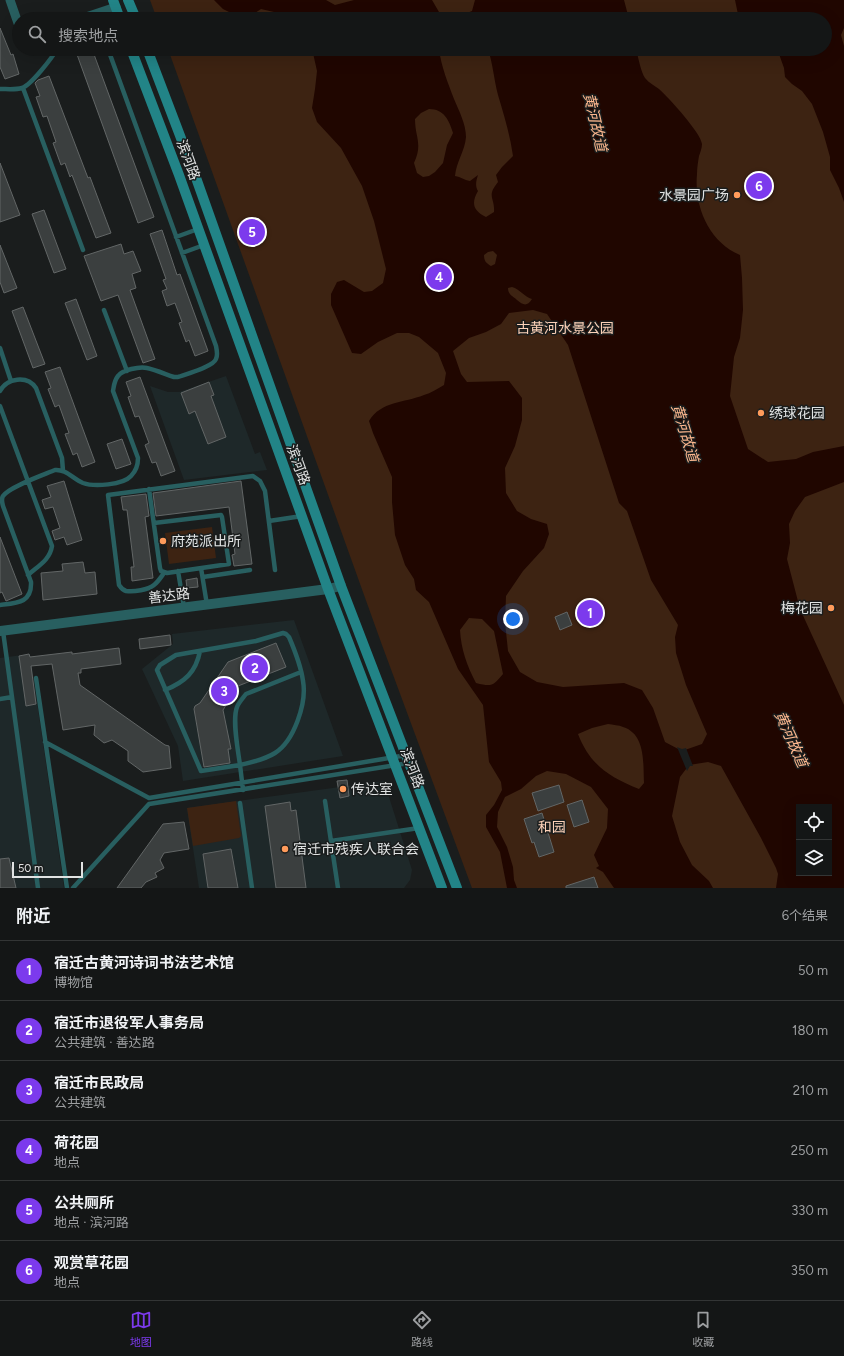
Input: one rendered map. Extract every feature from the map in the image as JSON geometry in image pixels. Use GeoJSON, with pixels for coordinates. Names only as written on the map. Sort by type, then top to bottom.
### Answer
{"type":"FeatureCollection","features":[{"type":"Feature","properties":{"kind":"main road"},"geometry":{"type":"LineString","coordinates":[[128,0],[133,12]]}},
{"type":"Feature","properties":{"kind":"main road","name":"滨河路"},"geometry":{"type":"LineString","coordinates":[[134,56],[204,245],[328,589],[442,888]]}},
{"type":"Feature","properties":{"kind":"main road","name":"滨河路"},"geometry":{"type":"LineString","coordinates":[[150,56],[195,175],[341,586],[457,888]]}},
{"type":"Feature","properties":{"kind":"street"},"geometry":{"type":"LineString","coordinates":[[10,0],[14,12]]}},
{"type":"Feature","properties":{"kind":"street"},"geometry":{"type":"LineString","coordinates":[[95,12],[114,3]]}},
{"type":"Feature","properties":{"kind":"street","name":"善达路"},"geometry":{"type":"LineString","coordinates":[[2,631],[328,589],[341,586]]}},
{"type":"Feature","properties":{"kind":"lane"},"geometry":{"type":"LineString","coordinates":[[0,89],[23,88],[42,71],[53,56]]}},
{"type":"Feature","properties":{"kind":"lane"},"geometry":{"type":"LineString","coordinates":[[0,605],[14,604],[25,600],[31,587],[3,506],[2,499],[7,492],[28,481],[55,470],[63,471],[82,483],[93,485],[104,485],[125,480],[135,471],[138,464],[138,458],[113,391],[118,376],[121,373],[140,367],[146,367],[167,375],[178,377],[210,365],[215,362],[217,358],[216,346],[111,56]]}},
{"type":"Feature","properties":{"kind":"lane"},"geometry":{"type":"LineString","coordinates":[[23,88],[83,250]]}},
{"type":"Feature","properties":{"kind":"lane"},"geometry":{"type":"LineString","coordinates":[[176,237],[198,229]]}},
{"type":"Feature","properties":{"kind":"lane"},"geometry":{"type":"LineString","coordinates":[[182,253],[204,245]]}},
{"type":"Feature","properties":{"kind":"lane"},"geometry":{"type":"LineString","coordinates":[[104,310],[128,371]]}},
{"type":"Feature","properties":{"kind":"lane"},"geometry":{"type":"LineString","coordinates":[[0,348],[12,381]]}},
{"type":"Feature","properties":{"kind":"lane"},"geometry":{"type":"LineString","coordinates":[[0,391],[3,386],[19,379],[34,385],[62,458],[63,471]]}},
{"type":"Feature","properties":{"kind":"lane"},"geometry":{"type":"LineString","coordinates":[[0,406],[52,546],[47,560],[28,575]]}},
{"type":"Feature","properties":{"kind":"lane"},"geometry":{"type":"LineString","coordinates":[[154,523],[218,515],[222,517],[229,564],[164,573],[155,585],[144,589],[124,590],[119,585],[108,495],[253,476],[260,481],[265,491],[276,570]]}},
{"type":"Feature","properties":{"kind":"lane"},"geometry":{"type":"LineString","coordinates":[[149,489],[160,568],[164,573]]}},
{"type":"Feature","properties":{"kind":"lane"},"geometry":{"type":"LineString","coordinates":[[269,521],[302,516]]}},
{"type":"Feature","properties":{"kind":"lane"},"geometry":{"type":"LineString","coordinates":[[201,568],[207,605]]}},
{"type":"Feature","properties":{"kind":"lane"},"geometry":{"type":"LineString","coordinates":[[202,577],[250,570]]}},
{"type":"Feature","properties":{"kind":"lane"},"geometry":{"type":"LineString","coordinates":[[178,571],[184,608]]}},
{"type":"Feature","properties":{"kind":"lane"},"geometry":{"type":"LineString","coordinates":[[2,631],[38,888]]}},
{"type":"Feature","properties":{"kind":"lane"},"geometry":{"type":"LineString","coordinates":[[282,633],[289,637],[301,672],[304,682],[300,710],[291,735],[276,752],[255,761],[240,765],[201,771],[157,670],[160,665],[176,655],[256,641],[282,633]]}},
{"type":"Feature","properties":{"kind":"lane"},"geometry":{"type":"LineString","coordinates":[[165,690],[175,686],[189,676],[199,660],[200,651]]}},
{"type":"Feature","properties":{"kind":"lane"},"geometry":{"type":"LineString","coordinates":[[243,790],[235,718],[237,708],[246,694],[301,672]]}},
{"type":"Feature","properties":{"kind":"lane"},"geometry":{"type":"LineString","coordinates":[[36,678],[67,888]]}},
{"type":"Feature","properties":{"kind":"lane"},"geometry":{"type":"LineString","coordinates":[[0,699],[12,698]]}},
{"type":"Feature","properties":{"kind":"lane"},"geometry":{"type":"LineString","coordinates":[[45,742],[149,798],[363,762],[408,759]]}},
{"type":"Feature","properties":{"kind":"lane"},"geometry":{"type":"LineString","coordinates":[[73,888],[150,804],[365,770],[394,761],[408,759]]}},
{"type":"Feature","properties":{"kind":"lane"},"geometry":{"type":"LineString","coordinates":[[363,762],[365,770]]}},
{"type":"Feature","properties":{"kind":"lane"},"geometry":{"type":"LineString","coordinates":[[324,801],[338,888]]}},
{"type":"Feature","properties":{"kind":"lane"},"geometry":{"type":"LineString","coordinates":[[240,803],[252,888]]}},
{"type":"Feature","properties":{"kind":"lane"},"geometry":{"type":"LineString","coordinates":[[331,841],[419,828]]}},
{"type":"Feature","properties":{"kind":"shaded area"},"geometry":{"type":"Polygon","coordinates":[[[226,376],[255,454],[260,452],[267,470],[184,480],[150,386],[168,392],[179,392],[226,376]]]}},
{"type":"Feature","properties":{"kind":"shaded area"},"geometry":{"type":"Polygon","coordinates":[[[294,620],[343,756],[183,781],[178,746],[142,669],[173,644],[172,634],[294,620]]]}},
{"type":"Feature","properties":{"kind":"shaded area"},"geometry":{"type":"Polygon","coordinates":[[[30,654],[64,888],[0,888],[0,658],[30,654]]]}},
{"type":"Feature","properties":{"kind":"shaded area","name":"宿迁市残疾人联合会"},"geometry":{"type":"Polygon","coordinates":[[[384,781],[412,870],[410,880],[404,888],[199,888],[187,808],[384,781]]]}},
{"type":"Feature","properties":{"kind":"green space","name":"古黄河水景公园"},"geometry":{"type":"Polygon","coordinates":[[[150,0],[844,0],[844,888],[472,888],[382,645],[171,56],[832,56],[832,12],[154,12],[150,0]]]}},
{"type":"Feature","properties":{"kind":"green space"},"geometry":{"type":"Polygon","coordinates":[[[212,527],[216,558],[169,564],[165,533],[212,527]]]}},
{"type":"Feature","properties":{"kind":"green space"},"geometry":{"type":"Polygon","coordinates":[[[236,801],[241,836],[239,838],[193,846],[187,808],[236,801]]]}},
{"type":"Feature","properties":{"kind":"water"},"geometry":{"type":"Polygon","coordinates":[[[214,0],[326,0],[335,5],[354,0],[432,0],[439,12],[274,12],[261,9],[256,12],[229,12],[223,9],[214,0]]]}},
{"type":"Feature","properties":{"kind":"water"},"geometry":{"type":"Polygon","coordinates":[[[475,0],[624,0],[627,12],[470,12],[472,11],[475,0]]]}},
{"type":"Feature","properties":{"kind":"water"},"geometry":{"type":"Polygon","coordinates":[[[735,0],[844,0],[844,28],[841,35],[844,46],[844,202],[830,170],[830,157],[823,132],[812,104],[802,91],[785,77],[784,68],[780,56],[832,56],[832,12],[738,12],[735,0]]]}},
{"type":"Feature","properties":{"kind":"water","name":"黄河故道"},"geometry":{"type":"Polygon","coordinates":[[[314,56],[440,56],[466,132],[465,142],[455,176],[470,181],[478,175],[476,187],[478,191],[474,199],[474,206],[478,212],[486,217],[494,212],[492,191],[498,182],[496,175],[513,156],[509,133],[498,95],[490,56],[638,56],[645,78],[670,100],[696,132],[702,144],[699,156],[697,186],[701,211],[712,232],[720,242],[740,255],[743,310],[740,338],[734,357],[730,396],[748,449],[768,462],[796,459],[813,452],[844,446],[844,482],[805,497],[795,511],[789,524],[790,543],[787,559],[800,609],[844,705],[844,888],[776,888],[778,874],[761,838],[721,766],[708,762],[689,765],[680,777],[672,816],[680,842],[692,865],[709,881],[713,888],[614,888],[603,872],[596,868],[599,866],[594,855],[607,828],[608,809],[591,787],[566,774],[547,771],[536,776],[521,789],[505,797],[498,812],[497,827],[507,847],[517,888],[507,888],[500,852],[486,827],[486,815],[494,805],[502,790],[501,782],[489,762],[483,705],[458,669],[429,602],[416,590],[414,579],[405,565],[395,535],[392,502],[392,477],[369,421],[374,414],[386,406],[416,398],[434,391],[444,385],[446,373],[438,353],[419,337],[409,333],[397,333],[378,342],[361,354],[352,353],[331,305],[331,294],[337,282],[344,280],[364,292],[372,291],[383,283],[386,269],[374,221],[362,186],[341,148],[317,122],[312,108],[317,71],[314,56]],[[429,109],[421,113],[415,119],[418,151],[414,163],[417,173],[423,177],[429,176],[435,172],[443,163],[447,145],[453,133],[445,116],[434,109],[429,109]],[[493,251],[484,255],[485,260],[491,266],[495,264],[497,255],[493,251]],[[512,287],[508,288],[509,292],[519,302],[527,304],[532,299],[517,289],[512,287]],[[533,310],[509,313],[501,324],[486,332],[469,338],[453,351],[461,374],[467,382],[509,381],[522,398],[522,420],[515,446],[505,468],[506,493],[517,511],[531,519],[547,524],[549,534],[544,548],[523,571],[506,596],[505,622],[508,651],[520,672],[537,682],[563,687],[624,683],[642,690],[653,708],[665,742],[682,751],[702,744],[707,734],[686,685],[676,653],[675,637],[678,625],[651,580],[627,511],[619,503],[568,345],[547,314],[533,310]],[[469,618],[460,630],[465,657],[476,683],[489,685],[497,681],[503,674],[494,631],[482,619],[469,618]],[[608,724],[592,728],[578,734],[588,754],[602,769],[618,780],[639,789],[644,783],[643,759],[642,750],[636,736],[621,726],[608,724]]]}},
{"type":"Feature","properties":{"kind":"pier"},"geometry":{"type":"Polygon","coordinates":[[[677,747],[682,749],[686,748],[693,766],[690,766],[687,771],[677,747]]]}},
{"type":"Feature","properties":{"kind":"building"},"geometry":{"type":"Polygon","coordinates":[[[0,28],[11,55],[14,56],[19,74],[5,79],[0,67],[0,28]]]}},
{"type":"Feature","properties":{"kind":"building"},"geometry":{"type":"Polygon","coordinates":[[[78,56],[95,56],[154,217],[138,223],[78,56]]]}},
{"type":"Feature","properties":{"kind":"building"},"geometry":{"type":"Polygon","coordinates":[[[49,76],[111,233],[96,238],[72,175],[70,177],[65,163],[61,165],[53,143],[56,142],[47,116],[43,117],[36,97],[40,96],[35,83],[38,80],[49,76]]]}},
{"type":"Feature","properties":{"kind":"building"},"geometry":{"type":"Polygon","coordinates":[[[0,163],[20,215],[0,222],[0,163]]]}},
{"type":"Feature","properties":{"kind":"building"},"geometry":{"type":"Polygon","coordinates":[[[44,210],[66,269],[54,273],[32,214],[44,210]]]}},
{"type":"Feature","properties":{"kind":"building"},"geometry":{"type":"Polygon","coordinates":[[[259,225],[261,235],[246,239],[244,229],[259,225]]]}},
{"type":"Feature","properties":{"kind":"building"},"geometry":{"type":"Polygon","coordinates":[[[162,230],[177,275],[180,274],[208,351],[195,356],[189,340],[186,342],[179,323],[182,322],[175,303],[167,306],[162,291],[167,289],[163,280],[166,279],[150,234],[162,230]]]}},
{"type":"Feature","properties":{"kind":"building"},"geometry":{"type":"Polygon","coordinates":[[[121,244],[124,254],[133,251],[141,271],[132,274],[136,288],[130,290],[155,359],[143,363],[118,295],[101,301],[84,256],[121,244]]]}},
{"type":"Feature","properties":{"kind":"building"},"geometry":{"type":"Polygon","coordinates":[[[0,245],[17,288],[4,293],[0,282],[0,245]]]}},
{"type":"Feature","properties":{"kind":"building"},"geometry":{"type":"Polygon","coordinates":[[[76,299],[97,356],[87,360],[65,303],[76,299]]]}},
{"type":"Feature","properties":{"kind":"building"},"geometry":{"type":"Polygon","coordinates":[[[23,307],[45,364],[33,368],[12,311],[23,307]]]}},
{"type":"Feature","properties":{"kind":"building"},"geometry":{"type":"Polygon","coordinates":[[[60,367],[95,462],[82,467],[77,453],[73,455],[65,434],[69,433],[59,405],[55,407],[48,389],[51,388],[45,372],[60,367]]]}},
{"type":"Feature","properties":{"kind":"building"},"geometry":{"type":"Polygon","coordinates":[[[140,377],[175,471],[161,476],[156,462],[152,463],[145,445],[149,443],[139,416],[135,417],[128,397],[131,396],[126,382],[140,377]]]}},
{"type":"Feature","properties":{"kind":"building"},"geometry":{"type":"Polygon","coordinates":[[[209,382],[214,395],[211,396],[226,437],[208,444],[195,411],[189,414],[181,393],[209,382]]]}},
{"type":"Feature","properties":{"kind":"building"},"geometry":{"type":"Polygon","coordinates":[[[122,439],[131,464],[116,469],[107,444],[122,439]]]}},
{"type":"Feature","properties":{"kind":"building"},"geometry":{"type":"Polygon","coordinates":[[[64,481],[82,540],[67,545],[64,537],[55,540],[52,531],[60,528],[53,507],[45,509],[42,500],[51,497],[47,486],[64,481]]]}},
{"type":"Feature","properties":{"kind":"building"},"geometry":{"type":"Polygon","coordinates":[[[241,481],[252,564],[234,566],[232,555],[235,554],[229,507],[156,516],[153,493],[241,481]]]}},
{"type":"Feature","properties":{"kind":"building"},"geometry":{"type":"Polygon","coordinates":[[[146,494],[149,516],[145,517],[153,578],[132,581],[131,567],[134,567],[127,510],[123,510],[121,497],[146,494]]]}},
{"type":"Feature","properties":{"kind":"building"},"geometry":{"type":"Polygon","coordinates":[[[0,537],[22,594],[6,601],[2,592],[0,593],[0,537]]]}},
{"type":"Feature","properties":{"kind":"building"},"geometry":{"type":"Polygon","coordinates":[[[83,562],[85,573],[95,572],[97,594],[43,600],[41,573],[63,571],[62,564],[83,562]]]}},
{"type":"Feature","properties":{"kind":"building"},"geometry":{"type":"Polygon","coordinates":[[[197,578],[198,587],[187,588],[186,580],[197,578]]]}},
{"type":"Feature","properties":{"kind":"building"},"geometry":{"type":"Polygon","coordinates":[[[567,612],[572,625],[560,630],[555,617],[567,612]]]}},
{"type":"Feature","properties":{"kind":"building"},"geometry":{"type":"Polygon","coordinates":[[[170,635],[171,645],[140,649],[139,639],[170,635]]]}},
{"type":"Feature","properties":{"kind":"building"},"geometry":{"type":"Polygon","coordinates":[[[276,643],[286,667],[238,686],[223,710],[231,749],[228,749],[230,763],[204,767],[194,709],[195,706],[200,703],[228,662],[276,643]]]}},
{"type":"Feature","properties":{"kind":"building"},"geometry":{"type":"Polygon","coordinates":[[[119,648],[121,664],[81,669],[81,673],[78,673],[80,685],[165,745],[169,746],[171,768],[143,772],[128,761],[128,751],[112,740],[104,743],[94,735],[95,725],[63,730],[52,664],[31,666],[36,704],[26,706],[19,656],[29,654],[30,657],[72,652],[72,654],[119,648]]]}},
{"type":"Feature","properties":{"kind":"building","name":"传达室"},"geometry":{"type":"Polygon","coordinates":[[[347,780],[349,796],[340,798],[337,781],[347,780]]]}},
{"type":"Feature","properties":{"kind":"building"},"geometry":{"type":"Polygon","coordinates":[[[559,785],[564,802],[538,811],[532,793],[559,785]]]}},
{"type":"Feature","properties":{"kind":"building"},"geometry":{"type":"Polygon","coordinates":[[[582,800],[589,822],[574,827],[567,805],[582,800]]]}},
{"type":"Feature","properties":{"kind":"building"},"geometry":{"type":"Polygon","coordinates":[[[290,802],[291,811],[296,810],[306,888],[276,888],[265,806],[290,802]]]}},
{"type":"Feature","properties":{"kind":"building"},"geometry":{"type":"Polygon","coordinates":[[[542,813],[554,852],[539,857],[534,842],[532,843],[524,819],[542,813]]]}},
{"type":"Feature","properties":{"kind":"building"},"geometry":{"type":"Polygon","coordinates":[[[184,822],[189,849],[164,853],[160,860],[164,868],[155,873],[157,877],[146,882],[141,888],[117,888],[163,824],[184,822]]]}},
{"type":"Feature","properties":{"kind":"building"},"geometry":{"type":"Polygon","coordinates":[[[231,849],[238,888],[208,888],[203,854],[231,849]]]}},
{"type":"Feature","properties":{"kind":"building"},"geometry":{"type":"Polygon","coordinates":[[[9,858],[16,888],[0,888],[0,859],[9,858]]]}},
{"type":"Feature","properties":{"kind":"building"},"geometry":{"type":"Polygon","coordinates":[[[594,877],[598,888],[566,888],[566,886],[594,877]]]}},
{"type":"Feature","properties":{"kind":"place","name":"观赏草花园"},"geometry":{"type":"Point","coordinates":[759,186]}},
{"type":"Feature","properties":{"kind":"place","name":"水景园广场"},"geometry":{"type":"Point","coordinates":[737,195]}},
{"type":"Feature","properties":{"kind":"place","name":"公共厕所"},"geometry":{"type":"Point","coordinates":[252,232]}},
{"type":"Feature","properties":{"kind":"place","name":"荷花园"},"geometry":{"type":"Point","coordinates":[439,277]}},
{"type":"Feature","properties":{"kind":"place","name":"绣球花园"},"geometry":{"type":"Point","coordinates":[761,413]}},
{"type":"Feature","properties":{"kind":"place","name":"府苑派出所"},"geometry":{"type":"Point","coordinates":[163,541]}},
{"type":"Feature","properties":{"kind":"place","name":"梅花园"},"geometry":{"type":"Point","coordinates":[831,608]}},
{"type":"Feature","properties":{"kind":"place","name":"宿迁古黄河诗词书法艺术馆"},"geometry":{"type":"Point","coordinates":[590,613]}},
{"type":"Feature","properties":{"kind":"place","name":"宿迁市退役军人事务局"},"geometry":{"type":"Point","coordinates":[255,668]}},
{"type":"Feature","properties":{"kind":"place","name":"宿迁市民政局"},"geometry":{"type":"Point","coordinates":[224,691]}},
{"type":"Feature","properties":{"kind":"place","name":"传达室"},"geometry":{"type":"Point","coordinates":[343,789]}},
{"type":"Feature","properties":{"kind":"place","name":"宿迁市残疾人联合会"},"geometry":{"type":"Point","coordinates":[285,849]}},
{"type":"Feature","properties":{"kind":"park label","name":"和园"},"geometry":{"type":"Point","coordinates":[552,827]}}]}
